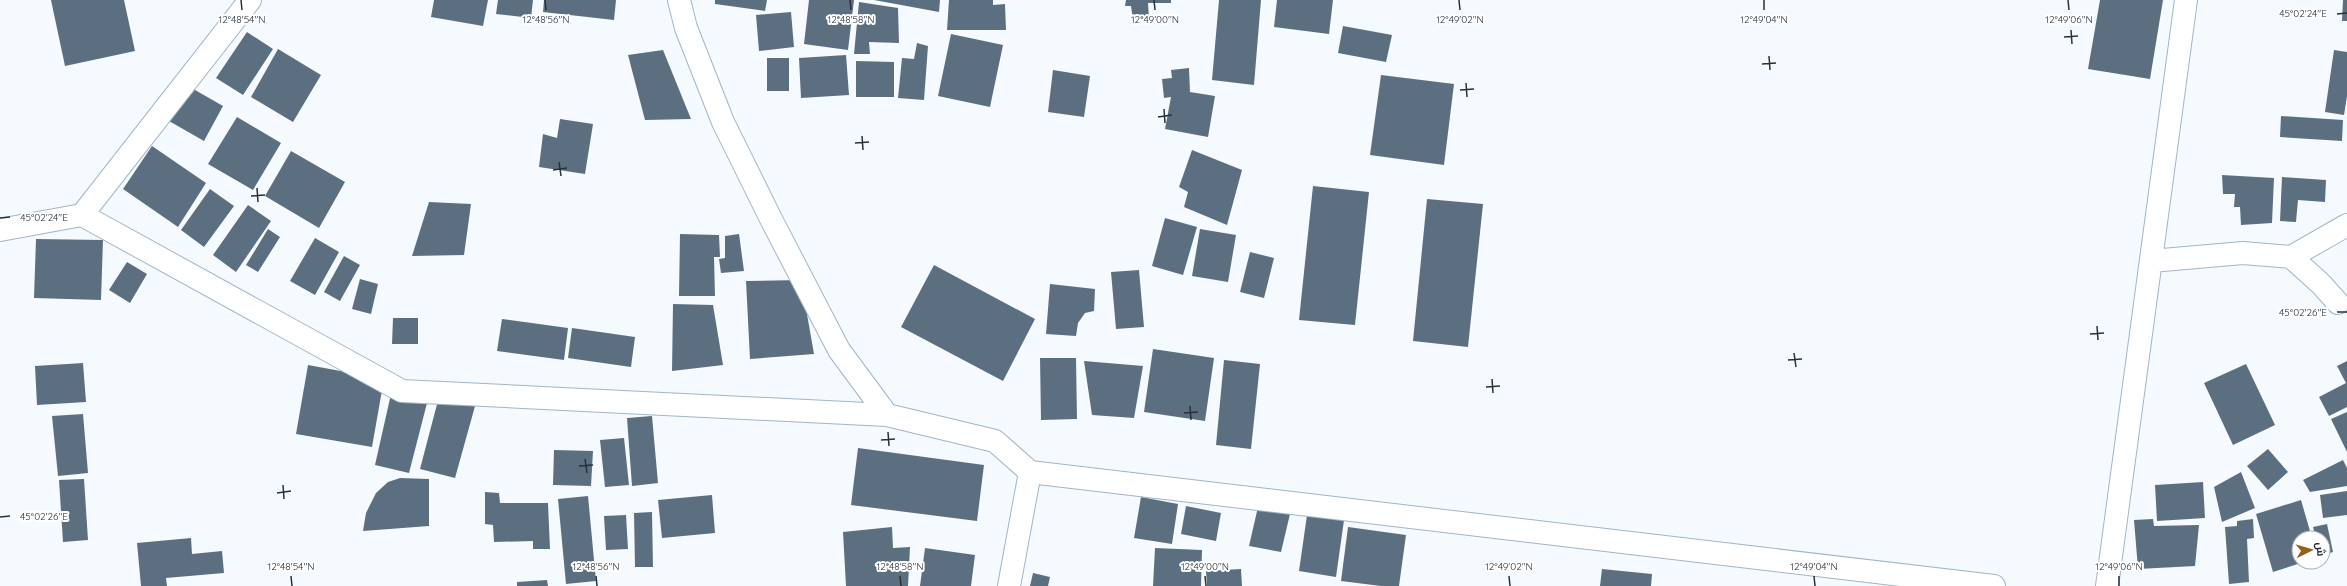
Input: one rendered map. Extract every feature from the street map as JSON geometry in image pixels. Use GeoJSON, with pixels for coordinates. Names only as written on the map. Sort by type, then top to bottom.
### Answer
{"type":"FeatureCollection","features":[{"type":"Feature","properties":{"kind":"street"},"geometry":{"type":"LineString","coordinates":[[82,214],[250,0]]}},
{"type":"Feature","properties":{"kind":"street"},"geometry":{"type":"LineString","coordinates":[[679,0],[686,28],[723,122],[772,221],[839,350],[887,415]]}},
{"type":"Feature","properties":{"kind":"street"},"geometry":{"type":"LineString","coordinates":[[2107,586],[2186,0]]}},
{"type":"Feature","properties":{"kind":"street"},"geometry":{"type":"LineString","coordinates":[[0,230],[82,214],[402,391],[887,415],[995,441],[1030,472],[1994,586]]}},
{"type":"Feature","properties":{"kind":"street"},"geometry":{"type":"LineString","coordinates":[[2151,261],[2243,253],[2291,257],[2347,225]]}},
{"type":"Feature","properties":{"kind":"street"},"geometry":{"type":"LineString","coordinates":[[2291,257],[2322,284],[2338,303]]}},
{"type":"Feature","properties":{"kind":"street"},"geometry":{"type":"LineString","coordinates":[[1009,586],[1030,472]]}},
{"type":"Feature","properties":{"kind":"building"},"geometry":{"type":"Polygon","coordinates":[[[51,0],[124,0],[135,51],[65,66],[51,0]]]}},
{"type":"Feature","properties":{"kind":"building"},"geometry":{"type":"Polygon","coordinates":[[[434,0],[488,0],[483,26],[431,17],[434,0]]]}},
{"type":"Feature","properties":{"kind":"building"},"geometry":{"type":"Polygon","coordinates":[[[498,0],[533,0],[531,18],[496,14],[498,0]]]}},
{"type":"Feature","properties":{"kind":"building"},"geometry":{"type":"Polygon","coordinates":[[[544,0],[616,0],[614,20],[543,12],[544,0]]]}},
{"type":"Feature","properties":{"kind":"building"},"geometry":{"type":"Polygon","coordinates":[[[715,0],[767,0],[765,11],[715,4],[715,0]]]}},
{"type":"Feature","properties":{"kind":"building"},"geometry":{"type":"Polygon","coordinates":[[[809,0],[854,0],[848,50],[804,44],[809,0]]]}},
{"type":"Feature","properties":{"kind":"building"},"geometry":{"type":"Polygon","coordinates":[[[874,0],[940,0],[939,12],[874,0]]]}},
{"type":"Feature","properties":{"kind":"building"},"geometry":{"type":"Polygon","coordinates":[[[949,0],[993,0],[993,5],[1005,4],[1006,30],[947,30],[949,0]]]}},
{"type":"Feature","properties":{"kind":"building"},"geometry":{"type":"Polygon","coordinates":[[[1126,0],[1171,0],[1171,3],[1148,3],[1149,18],[1133,20],[1131,6],[1125,6],[1126,0]]]}},
{"type":"Feature","properties":{"kind":"building"},"geometry":{"type":"Polygon","coordinates":[[[1219,0],[1261,0],[1254,85],[1212,80],[1219,0]]]}},
{"type":"Feature","properties":{"kind":"building"},"geometry":{"type":"Polygon","coordinates":[[[1277,0],[1333,0],[1329,34],[1274,27],[1277,0]]]}},
{"type":"Feature","properties":{"kind":"building"},"geometry":{"type":"Polygon","coordinates":[[[2100,0],[2163,0],[2150,79],[2088,69],[2100,0]]]}},
{"type":"Feature","properties":{"kind":"building"},"geometry":{"type":"Polygon","coordinates":[[[2343,0],[2347,0],[2347,21],[2342,21],[2343,0]]]}},
{"type":"Feature","properties":{"kind":"building"},"geometry":{"type":"Polygon","coordinates":[[[859,2],[898,8],[899,43],[869,42],[870,54],[854,54],[859,2]]]}},
{"type":"Feature","properties":{"kind":"building"},"geometry":{"type":"Polygon","coordinates":[[[791,12],[794,47],[759,51],[756,15],[791,12]]]}},
{"type":"Feature","properties":{"kind":"building"},"geometry":{"type":"Polygon","coordinates":[[[1343,26],[1392,35],[1386,62],[1338,53],[1343,26]]]}},
{"type":"Feature","properties":{"kind":"building"},"geometry":{"type":"Polygon","coordinates":[[[247,32],[273,49],[243,95],[216,78],[247,32]]]}},
{"type":"Feature","properties":{"kind":"building"},"geometry":{"type":"Polygon","coordinates":[[[951,34],[1003,45],[990,107],[938,96],[951,34]]]}},
{"type":"Feature","properties":{"kind":"building"},"geometry":{"type":"Polygon","coordinates":[[[917,43],[928,46],[924,100],[898,98],[902,58],[914,59],[917,43]]]}},
{"type":"Feature","properties":{"kind":"building"},"geometry":{"type":"Polygon","coordinates":[[[278,49],[321,75],[293,122],[251,97],[278,49]]]}},
{"type":"Feature","properties":{"kind":"building"},"geometry":{"type":"Polygon","coordinates":[[[663,50],[691,119],[645,120],[628,55],[663,50]]]}},
{"type":"Feature","properties":{"kind":"building"},"geometry":{"type":"Polygon","coordinates":[[[2334,50],[2347,52],[2347,96],[2344,115],[2325,112],[2334,50]]]}},
{"type":"Feature","properties":{"kind":"building"},"geometry":{"type":"Polygon","coordinates":[[[846,55],[849,95],[801,98],[799,58],[846,55]]]}},
{"type":"Feature","properties":{"kind":"building"},"geometry":{"type":"Polygon","coordinates":[[[767,58],[789,58],[789,91],[767,91],[767,58]]]}},
{"type":"Feature","properties":{"kind":"building"},"geometry":{"type":"Polygon","coordinates":[[[856,61],[894,62],[894,97],[856,97],[856,61]]]}},
{"type":"Feature","properties":{"kind":"building"},"geometry":{"type":"Polygon","coordinates":[[[1189,68],[1190,92],[1215,96],[1208,137],[1165,129],[1171,97],[1164,98],[1162,79],[1172,78],[1171,70],[1189,68]]]}},
{"type":"Feature","properties":{"kind":"building"},"geometry":{"type":"Polygon","coordinates":[[[1053,70],[1090,76],[1084,117],[1048,112],[1053,70]]]}},
{"type":"Feature","properties":{"kind":"building"},"geometry":{"type":"Polygon","coordinates":[[[1381,75],[1454,84],[1444,165],[1370,155],[1381,75]]]}},
{"type":"Feature","properties":{"kind":"building"},"geometry":{"type":"Polygon","coordinates":[[[188,86],[223,106],[204,141],[169,121],[188,86]]]}},
{"type":"Feature","properties":{"kind":"building"},"geometry":{"type":"Polygon","coordinates":[[[2281,116],[2343,120],[2342,141],[2280,137],[2281,116]]]}},
{"type":"Feature","properties":{"kind":"building"},"geometry":{"type":"Polygon","coordinates":[[[237,117],[281,143],[253,190],[208,164],[237,117]]]}},
{"type":"Feature","properties":{"kind":"building"},"geometry":{"type":"Polygon","coordinates":[[[560,119],[593,124],[585,174],[539,167],[543,134],[557,138],[560,119]]]}},
{"type":"Feature","properties":{"kind":"building"},"geometry":{"type":"Polygon","coordinates":[[[152,146],[206,183],[178,227],[123,189],[152,146]]]}},
{"type":"Feature","properties":{"kind":"building"},"geometry":{"type":"Polygon","coordinates":[[[1192,150],[1242,170],[1227,225],[1184,207],[1188,192],[1179,187],[1192,150]]]}},
{"type":"Feature","properties":{"kind":"building"},"geometry":{"type":"Polygon","coordinates":[[[291,151],[345,182],[319,228],[265,196],[291,151]]]}},
{"type":"Feature","properties":{"kind":"building"},"geometry":{"type":"Polygon","coordinates":[[[2222,175],[2274,178],[2272,223],[2241,225],[2240,207],[2234,207],[2235,194],[2223,194],[2222,175]]]}},
{"type":"Feature","properties":{"kind":"building"},"geometry":{"type":"Polygon","coordinates":[[[2282,177],[2326,180],[2325,202],[2298,200],[2296,222],[2280,221],[2282,177]]]}},
{"type":"Feature","properties":{"kind":"building"},"geometry":{"type":"Polygon","coordinates":[[[1313,186],[1369,192],[1355,325],[1299,320],[1313,186]]]}},
{"type":"Feature","properties":{"kind":"building"},"geometry":{"type":"Polygon","coordinates":[[[210,189],[234,206],[204,247],[181,230],[210,189]]]}},
{"type":"Feature","properties":{"kind":"building"},"geometry":{"type":"Polygon","coordinates":[[[1427,199],[1483,204],[1468,347],[1413,341],[1427,199]]]}},
{"type":"Feature","properties":{"kind":"building"},"geometry":{"type":"Polygon","coordinates":[[[429,202],[471,204],[464,255],[412,256],[429,202]]]}},
{"type":"Feature","properties":{"kind":"building"},"geometry":{"type":"Polygon","coordinates":[[[248,205],[271,221],[236,272],[213,255],[248,205]]]}},
{"type":"Feature","properties":{"kind":"building"},"geometry":{"type":"Polygon","coordinates":[[[1165,218],[1197,227],[1183,275],[1152,266],[1165,218]]]}},
{"type":"Feature","properties":{"kind":"building"},"geometry":{"type":"Polygon","coordinates":[[[268,229],[280,237],[258,272],[246,265],[268,229]]]}},
{"type":"Feature","properties":{"kind":"building"},"geometry":{"type":"Polygon","coordinates":[[[1200,229],[1236,235],[1228,282],[1192,276],[1200,229]]]}},
{"type":"Feature","properties":{"kind":"building"},"geometry":{"type":"Polygon","coordinates":[[[680,234],[719,235],[720,257],[714,257],[715,296],[679,296],[680,234]]]}},
{"type":"Feature","properties":{"kind":"building"},"geometry":{"type":"Polygon","coordinates":[[[739,234],[744,271],[721,273],[719,259],[725,258],[725,236],[739,234]]]}},
{"type":"Feature","properties":{"kind":"building"},"geometry":{"type":"Polygon","coordinates":[[[315,238],[339,252],[315,295],[290,281],[315,238]]]}},
{"type":"Feature","properties":{"kind":"building"},"geometry":{"type":"Polygon","coordinates":[[[36,239],[103,240],[101,300],[34,298],[36,239]]]}},
{"type":"Feature","properties":{"kind":"building"},"geometry":{"type":"Polygon","coordinates":[[[1250,252],[1274,258],[1264,298],[1240,292],[1250,252]]]}},
{"type":"Feature","properties":{"kind":"building"},"geometry":{"type":"Polygon","coordinates":[[[344,256],[360,265],[340,301],[324,292],[344,256]]]}},
{"type":"Feature","properties":{"kind":"building"},"geometry":{"type":"Polygon","coordinates":[[[127,262],[147,274],[130,303],[109,290],[127,262]]]}},
{"type":"Feature","properties":{"kind":"building"},"geometry":{"type":"Polygon","coordinates":[[[934,265],[1035,319],[1003,381],[901,327],[934,265]]]}},
{"type":"Feature","properties":{"kind":"building"},"geometry":{"type":"Polygon","coordinates":[[[1139,270],[1144,327],[1116,329],[1111,272],[1139,270]]]}},
{"type":"Feature","properties":{"kind":"building"},"geometry":{"type":"Polygon","coordinates":[[[360,279],[378,284],[371,314],[352,309],[360,279]]]}},
{"type":"Feature","properties":{"kind":"building"},"geometry":{"type":"Polygon","coordinates":[[[801,280],[814,354],[750,359],[746,281],[801,280]]]}},
{"type":"Feature","properties":{"kind":"building"},"geometry":{"type":"Polygon","coordinates":[[[1050,284],[1095,289],[1094,311],[1085,313],[1078,323],[1076,336],[1046,334],[1050,284]]]}},
{"type":"Feature","properties":{"kind":"building"},"geometry":{"type":"Polygon","coordinates":[[[673,304],[713,305],[723,365],[672,371],[673,304]]]}},
{"type":"Feature","properties":{"kind":"building"},"geometry":{"type":"Polygon","coordinates":[[[393,318],[418,318],[418,344],[392,344],[393,318]]]}},
{"type":"Feature","properties":{"kind":"building"},"geometry":{"type":"Polygon","coordinates":[[[502,319],[568,328],[564,360],[497,351],[502,319]]]}},
{"type":"Feature","properties":{"kind":"building"},"geometry":{"type":"Polygon","coordinates":[[[572,328],[635,337],[631,367],[568,358],[572,328]]]}},
{"type":"Feature","properties":{"kind":"building"},"geometry":{"type":"Polygon","coordinates":[[[1153,349],[1214,358],[1205,421],[1144,412],[1153,349]]]}},
{"type":"Feature","properties":{"kind":"building"},"geometry":{"type":"Polygon","coordinates":[[[1040,358],[1076,358],[1077,419],[1041,420],[1040,358]]]}},
{"type":"Feature","properties":{"kind":"building"},"geometry":{"type":"Polygon","coordinates":[[[1224,360],[1260,364],[1251,449],[1216,445],[1224,360]]]}},
{"type":"Feature","properties":{"kind":"building"},"geometry":{"type":"Polygon","coordinates":[[[1084,361],[1143,366],[1134,418],[1092,415],[1084,361]]]}},
{"type":"Feature","properties":{"kind":"building"},"geometry":{"type":"Polygon","coordinates":[[[2347,361],[2347,407],[2329,416],[2319,397],[2346,383],[2337,366],[2347,361]]]}},
{"type":"Feature","properties":{"kind":"building"},"geometry":{"type":"Polygon","coordinates":[[[83,363],[86,402],[37,405],[35,366],[83,363]]]}},
{"type":"Feature","properties":{"kind":"building"},"geometry":{"type":"Polygon","coordinates":[[[2246,364],[2275,425],[2233,445],[2204,383],[2246,364]]]}},
{"type":"Feature","properties":{"kind":"building"},"geometry":{"type":"Polygon","coordinates":[[[308,365],[384,379],[372,447],[296,434],[308,365]]]}},
{"type":"Feature","properties":{"kind":"building"},"geometry":{"type":"Polygon","coordinates":[[[441,389],[477,399],[455,478],[420,469],[441,389]]]}},
{"type":"Feature","properties":{"kind":"building"},"geometry":{"type":"Polygon","coordinates":[[[391,394],[427,403],[409,473],[375,465],[391,394]]]}},
{"type":"Feature","properties":{"kind":"building"},"geometry":{"type":"Polygon","coordinates":[[[2347,412],[2347,452],[2331,419],[2347,412]]]}},
{"type":"Feature","properties":{"kind":"building"},"geometry":{"type":"Polygon","coordinates":[[[83,414],[88,473],[58,476],[52,416],[83,414]]]}},
{"type":"Feature","properties":{"kind":"building"},"geometry":{"type":"Polygon","coordinates":[[[652,416],[658,483],[632,486],[627,418],[652,416]]]}},
{"type":"Feature","properties":{"kind":"building"},"geometry":{"type":"Polygon","coordinates":[[[624,438],[629,485],[605,487],[600,440],[624,438]]]}},
{"type":"Feature","properties":{"kind":"building"},"geometry":{"type":"Polygon","coordinates":[[[858,448],[984,465],[977,521],[851,505],[858,448]]]}},
{"type":"Feature","properties":{"kind":"building"},"geometry":{"type":"Polygon","coordinates":[[[2268,449],[2288,472],[2268,490],[2247,466],[2268,449]]]}},
{"type":"Feature","properties":{"kind":"building"},"geometry":{"type":"Polygon","coordinates":[[[554,450],[593,451],[591,486],[553,485],[554,450]]]}},
{"type":"Feature","properties":{"kind":"building"},"geometry":{"type":"Polygon","coordinates":[[[2343,460],[2347,468],[2347,486],[2310,492],[2303,480],[2343,460]]]}},
{"type":"Feature","properties":{"kind":"building"},"geometry":{"type":"Polygon","coordinates":[[[2241,472],[2255,508],[2222,522],[2214,487],[2241,472]]]}},
{"type":"Feature","properties":{"kind":"building"},"geometry":{"type":"Polygon","coordinates":[[[400,478],[429,479],[429,526],[363,531],[366,513],[376,493],[388,482],[400,478]]]}},
{"type":"Feature","properties":{"kind":"building"},"geometry":{"type":"Polygon","coordinates":[[[84,479],[88,540],[63,542],[59,480],[84,479]]]}},
{"type":"Feature","properties":{"kind":"building"},"geometry":{"type":"Polygon","coordinates":[[[2203,482],[2205,518],[2157,521],[2155,485],[2203,482]]]}},
{"type":"Feature","properties":{"kind":"building"},"geometry":{"type":"Polygon","coordinates":[[[2347,491],[2347,515],[2323,518],[2320,495],[2347,491]]]}},
{"type":"Feature","properties":{"kind":"building"},"geometry":{"type":"Polygon","coordinates":[[[485,492],[499,493],[500,503],[548,503],[550,549],[533,549],[533,541],[494,542],[493,525],[485,524],[485,492]]]}},
{"type":"Feature","properties":{"kind":"building"},"geometry":{"type":"Polygon","coordinates":[[[712,495],[715,533],[662,538],[658,500],[712,495]]]}},
{"type":"Feature","properties":{"kind":"building"},"geometry":{"type":"Polygon","coordinates":[[[588,496],[596,581],[566,584],[558,499],[588,496]]]}},
{"type":"Feature","properties":{"kind":"building"},"geometry":{"type":"Polygon","coordinates":[[[1141,497],[1178,504],[1172,544],[1134,538],[1141,497]]]}},
{"type":"Feature","properties":{"kind":"building"},"geometry":{"type":"Polygon","coordinates":[[[2301,500],[2310,530],[2291,530],[2291,566],[2273,572],[2256,514],[2301,500]]]}},
{"type":"Feature","properties":{"kind":"building"},"geometry":{"type":"Polygon","coordinates":[[[1186,506],[1221,513],[1216,541],[1181,534],[1186,506]]]}},
{"type":"Feature","properties":{"kind":"building"},"geometry":{"type":"Polygon","coordinates":[[[1258,507],[1290,514],[1281,552],[1249,546],[1258,507]]]}},
{"type":"Feature","properties":{"kind":"building"},"geometry":{"type":"Polygon","coordinates":[[[1308,508],[1345,513],[1336,577],[1299,571],[1308,508]]]}},
{"type":"Feature","properties":{"kind":"building"},"geometry":{"type":"Polygon","coordinates":[[[652,512],[653,567],[635,567],[634,513],[652,512]]]}},
{"type":"Feature","properties":{"kind":"building"},"geometry":{"type":"Polygon","coordinates":[[[626,515],[628,549],[606,550],[604,516],[626,515]]]}},
{"type":"Feature","properties":{"kind":"building"},"geometry":{"type":"Polygon","coordinates":[[[2153,519],[2154,526],[2199,525],[2195,566],[2138,569],[2134,520],[2153,519]]]}},
{"type":"Feature","properties":{"kind":"building"},"geometry":{"type":"Polygon","coordinates":[[[2253,519],[2254,538],[2247,539],[2249,582],[2229,584],[2225,527],[2237,526],[2237,521],[2253,519]]]}},
{"type":"Feature","properties":{"kind":"building"},"geometry":{"type":"Polygon","coordinates":[[[2327,524],[2328,530],[2314,530],[2313,527],[2327,524]]]}},
{"type":"Feature","properties":{"kind":"building"},"geometry":{"type":"Polygon","coordinates":[[[892,527],[893,548],[910,547],[908,586],[846,586],[843,532],[892,527]]]}},
{"type":"Feature","properties":{"kind":"building"},"geometry":{"type":"Polygon","coordinates":[[[1348,527],[1406,535],[1399,586],[1381,586],[1341,581],[1348,527]]]}},
{"type":"Feature","properties":{"kind":"building"},"geometry":{"type":"Polygon","coordinates":[[[191,538],[192,554],[222,551],[224,573],[166,578],[167,586],[141,586],[137,543],[191,538]]]}},
{"type":"Feature","properties":{"kind":"building"},"geometry":{"type":"Polygon","coordinates":[[[925,548],[975,555],[971,586],[920,586],[925,548]]]}},
{"type":"Feature","properties":{"kind":"building"},"geometry":{"type":"Polygon","coordinates":[[[1155,548],[1202,550],[1201,586],[1153,586],[1155,548]]]}},
{"type":"Feature","properties":{"kind":"building"},"geometry":{"type":"Polygon","coordinates":[[[1241,569],[1242,586],[1207,586],[1206,571],[1241,569]]]}},
{"type":"Feature","properties":{"kind":"building"},"geometry":{"type":"Polygon","coordinates":[[[1602,569],[1652,574],[1651,586],[1600,586],[1602,569]]]}},
{"type":"Feature","properties":{"kind":"building"},"geometry":{"type":"Polygon","coordinates":[[[1033,573],[1050,577],[1048,586],[1030,586],[1033,573]]]}},
{"type":"Feature","properties":{"kind":"building"},"geometry":{"type":"Polygon","coordinates":[[[547,580],[548,586],[517,586],[517,582],[547,580]]]}}]}
